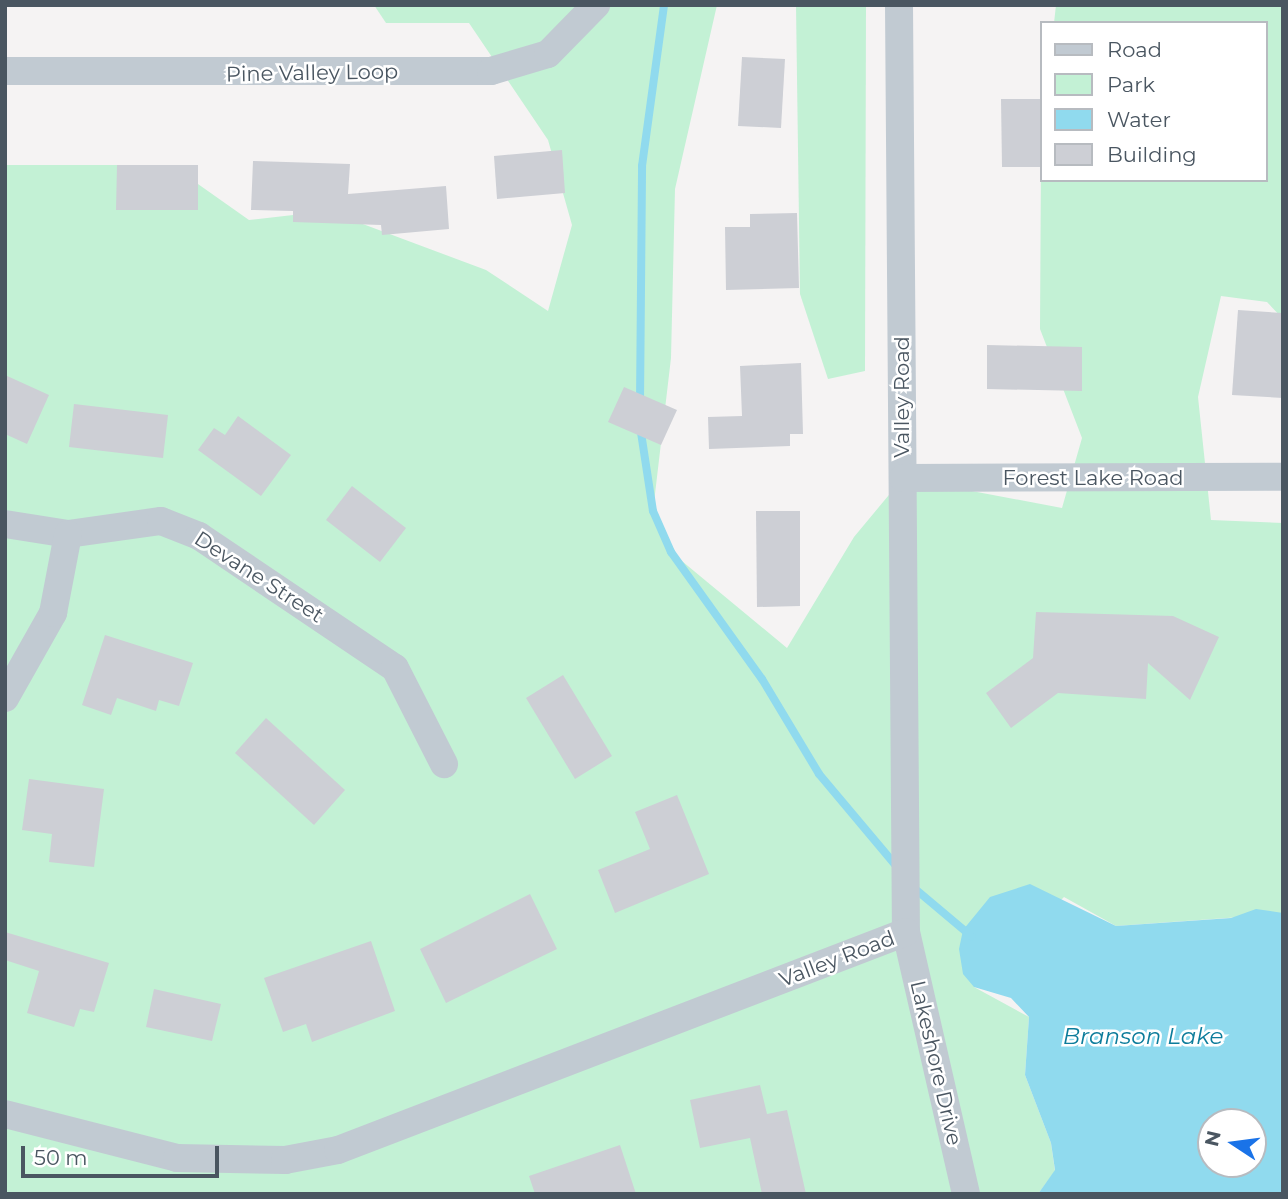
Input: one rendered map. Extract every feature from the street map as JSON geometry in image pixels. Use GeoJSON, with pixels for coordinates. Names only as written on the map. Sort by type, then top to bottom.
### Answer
{"type":"FeatureCollection","features":[{"type":"Feature","properties":{"kind":"street","name":"Pine Valley Loop"},"geometry":{"type":"LineString","coordinates":[[5,71],[491,71],[548,54],[596,5]]}},
{"type":"Feature","properties":{"kind":"street","name":"Valley Road"},"geometry":{"type":"LineString","coordinates":[[5,1114],[177,1158],[271,1160],[338,1150],[906,932],[899,5]]}},
{"type":"Feature","properties":{"kind":"street","name":"Forest Lake Road"},"geometry":{"type":"LineString","coordinates":[[903,478],[1283,477]]}},
{"type":"Feature","properties":{"kind":"street","name":"Devane Street"},"geometry":{"type":"LineString","coordinates":[[5,524],[68,534],[161,521],[199,536],[395,668],[444,764]]}},
{"type":"Feature","properties":{"kind":"street"},"geometry":{"type":"LineString","coordinates":[[5,698],[53,613],[68,534]]}},
{"type":"Feature","properties":{"kind":"street","name":"Lakeshore Drive"},"geometry":{"type":"LineString","coordinates":[[906,932],[966,1194]]}},
{"type":"Feature","properties":{"kind":"green space"},"geometry":{"type":"Polygon","coordinates":[[[374,5],[717,5],[675,189],[671,358],[653,511],[671,552],[787,648],[854,537],[903,478],[1062,508],[1082,438],[1040,329],[1041,182],[1267,182],[1267,21],[1054,21],[1056,5],[1283,5],[1283,319],[1267,302],[1221,296],[1198,397],[1211,520],[1283,523],[1283,914],[1116,926],[1064,897],[974,987],[1029,1017],[1025,1075],[1051,1143],[1055,1171],[1038,1194],[5,1194],[5,165],[171,165],[249,220],[328,211],[486,270],[548,311],[572,225],[548,140],[469,23],[386,23],[374,5]]]}},
{"type":"Feature","properties":{"kind":"green space"},"geometry":{"type":"Polygon","coordinates":[[[796,5],[866,5],[865,371],[828,379],[800,294],[796,5]]]}},
{"type":"Feature","properties":{"kind":"water","name":"Branson Lake"},"geometry":{"type":"Polygon","coordinates":[[[1030,884],[1116,926],[1231,918],[1256,909],[1283,913],[1283,1194],[1038,1194],[1055,1170],[1051,1143],[1025,1075],[1029,1017],[1011,998],[974,987],[963,974],[959,949],[963,930],[990,897],[1030,884]]]}},
{"type":"Feature","properties":{"kind":"building"},"geometry":{"type":"Polygon","coordinates":[[[742,57],[785,59],[781,128],[738,126],[742,57]]]}},
{"type":"Feature","properties":{"kind":"building"},"geometry":{"type":"Polygon","coordinates":[[[1001,99],[1040,99],[1040,167],[1002,167],[1001,99]]]}},
{"type":"Feature","properties":{"kind":"building"},"geometry":{"type":"Polygon","coordinates":[[[562,150],[565,193],[497,199],[494,156],[562,150]]]}},
{"type":"Feature","properties":{"kind":"building"},"geometry":{"type":"Polygon","coordinates":[[[253,161],[350,164],[348,194],[446,186],[449,229],[382,235],[381,225],[293,222],[293,211],[251,210],[253,161]]]}},
{"type":"Feature","properties":{"kind":"building"},"geometry":{"type":"Polygon","coordinates":[[[117,165],[198,165],[198,210],[116,210],[117,165]]]}},
{"type":"Feature","properties":{"kind":"building"},"geometry":{"type":"Polygon","coordinates":[[[797,213],[799,288],[726,290],[725,227],[750,227],[750,214],[797,213]]]}},
{"type":"Feature","properties":{"kind":"building"},"geometry":{"type":"Polygon","coordinates":[[[1238,310],[1282,313],[1283,398],[1232,395],[1238,310]]]}},
{"type":"Feature","properties":{"kind":"building"},"geometry":{"type":"Polygon","coordinates":[[[987,345],[1082,347],[1082,391],[987,389],[987,345]]]}},
{"type":"Feature","properties":{"kind":"building"},"geometry":{"type":"Polygon","coordinates":[[[801,363],[803,434],[790,434],[790,446],[709,449],[708,417],[742,416],[740,366],[801,363]]]}},
{"type":"Feature","properties":{"kind":"building"},"geometry":{"type":"Polygon","coordinates":[[[5,375],[49,395],[27,444],[5,434],[5,375]]]}},
{"type":"Feature","properties":{"kind":"building"},"geometry":{"type":"Polygon","coordinates":[[[624,387],[677,410],[661,445],[608,422],[624,387]]]}},
{"type":"Feature","properties":{"kind":"building"},"geometry":{"type":"Polygon","coordinates":[[[74,404],[168,415],[163,458],[69,447],[74,404]]]}},
{"type":"Feature","properties":{"kind":"building"},"geometry":{"type":"Polygon","coordinates":[[[238,416],[291,455],[261,496],[198,450],[214,428],[225,435],[238,416]]]}},
{"type":"Feature","properties":{"kind":"building"},"geometry":{"type":"Polygon","coordinates":[[[352,486],[406,528],[380,562],[326,520],[352,486]]]}},
{"type":"Feature","properties":{"kind":"building"},"geometry":{"type":"Polygon","coordinates":[[[756,511],[800,511],[800,606],[757,607],[756,511]]]}},
{"type":"Feature","properties":{"kind":"building"},"geometry":{"type":"Polygon","coordinates":[[[1036,612],[1173,616],[1219,637],[1190,700],[1148,663],[1146,699],[1058,693],[1011,728],[986,693],[1033,658],[1036,612]]]}},
{"type":"Feature","properties":{"kind":"building"},"geometry":{"type":"Polygon","coordinates":[[[105,635],[193,663],[179,706],[159,700],[156,711],[117,698],[111,715],[82,705],[105,635]]]}},
{"type":"Feature","properties":{"kind":"building"},"geometry":{"type":"Polygon","coordinates":[[[563,675],[612,756],[575,779],[526,698],[563,675]]]}},
{"type":"Feature","properties":{"kind":"building"},"geometry":{"type":"Polygon","coordinates":[[[266,718],[345,790],[314,825],[235,753],[266,718]]]}},
{"type":"Feature","properties":{"kind":"building"},"geometry":{"type":"Polygon","coordinates":[[[29,779],[104,789],[94,867],[49,862],[52,834],[22,830],[29,779]]]}},
{"type":"Feature","properties":{"kind":"building"},"geometry":{"type":"Polygon","coordinates":[[[677,795],[709,874],[615,913],[598,870],[650,849],[635,812],[677,795]]]}},
{"type":"Feature","properties":{"kind":"building"},"geometry":{"type":"Polygon","coordinates":[[[530,894],[557,949],[446,1003],[420,949],[530,894]]]}},
{"type":"Feature","properties":{"kind":"building"},"geometry":{"type":"Polygon","coordinates":[[[5,932],[109,963],[94,1012],[80,1009],[74,1027],[27,1013],[39,971],[5,960],[5,932]]]}},
{"type":"Feature","properties":{"kind":"building"},"geometry":{"type":"Polygon","coordinates":[[[371,941],[395,1011],[312,1042],[306,1024],[283,1032],[264,978],[371,941]]]}},
{"type":"Feature","properties":{"kind":"building"},"geometry":{"type":"Polygon","coordinates":[[[154,989],[221,1004],[212,1041],[146,1027],[154,989]]]}},
{"type":"Feature","properties":{"kind":"building"},"geometry":{"type":"Polygon","coordinates":[[[760,1085],[767,1114],[787,1110],[806,1194],[762,1194],[750,1138],[700,1148],[690,1100],[760,1085]]]}},
{"type":"Feature","properties":{"kind":"building"},"geometry":{"type":"Polygon","coordinates":[[[620,1145],[636,1194],[535,1194],[529,1176],[620,1145]]]}},
{"type":"Feature","properties":{"kind":"waterway"},"geometry":{"type":"LineString","coordinates":[[640,403],[642,166],[664,5]]}},
{"type":"Feature","properties":{"kind":"waterway"},"geometry":{"type":"LineString","coordinates":[[640,426],[653,511],[671,552],[762,679],[819,774],[897,867]]}},
{"type":"Feature","properties":{"kind":"waterway"},"geometry":{"type":"LineString","coordinates":[[914,888],[971,936]]}}]}
